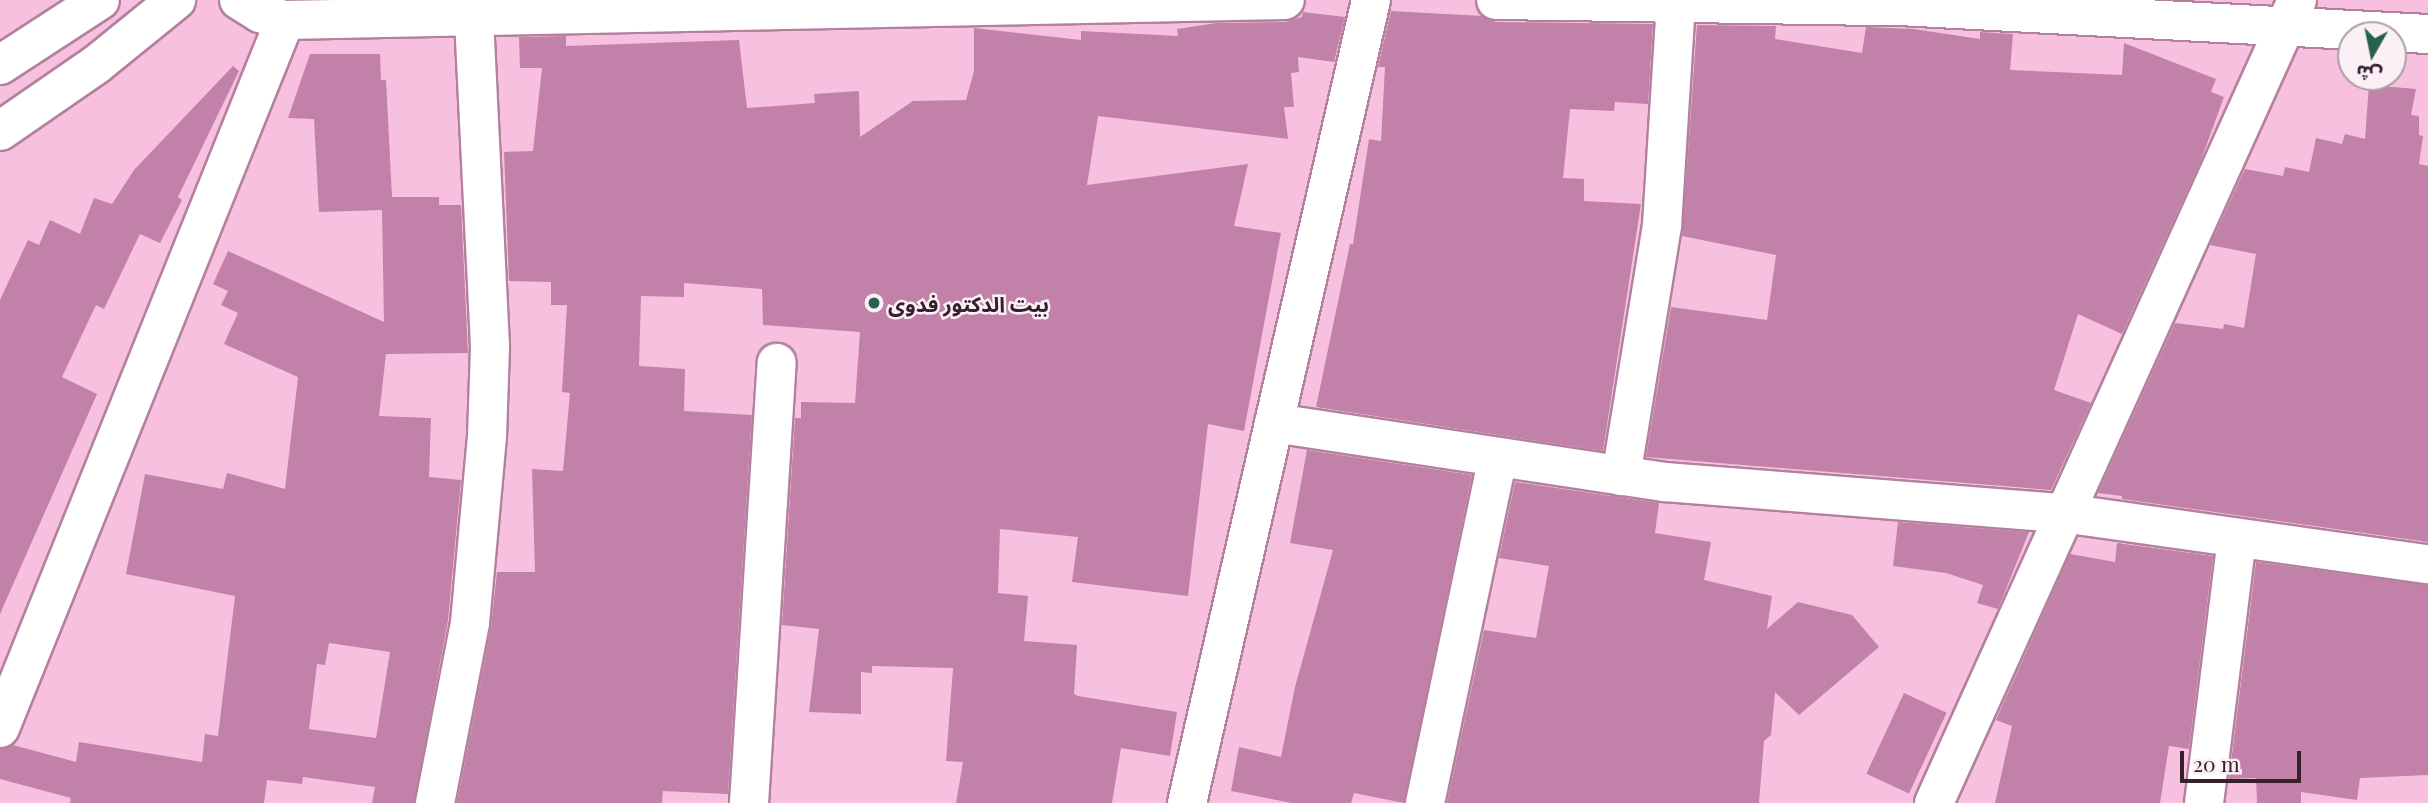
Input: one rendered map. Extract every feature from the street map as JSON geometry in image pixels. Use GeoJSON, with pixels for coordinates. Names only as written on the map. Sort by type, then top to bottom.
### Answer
{"type":"FeatureCollection","features":[{"type":"Feature","properties":{"kind":"street"},"geometry":{"type":"LineString","coordinates":[[0,65],[100,0]]}},
{"type":"Feature","properties":{"kind":"street"},"geometry":{"type":"LineString","coordinates":[[0,131],[97,64],[176,0]]}},
{"type":"Feature","properties":{"kind":"street"},"geometry":{"type":"LineString","coordinates":[[239,0],[260,13],[285,20],[1067,2],[1285,0]]}},
{"type":"Feature","properties":{"kind":"street"},"geometry":{"type":"LineString","coordinates":[[1187,803],[1371,0]]}},
{"type":"Feature","properties":{"kind":"street"},"geometry":{"type":"LineString","coordinates":[[1496,0],[1899,3],[2290,14],[2428,34]]}},
{"type":"Feature","properties":{"kind":"street"},"geometry":{"type":"LineString","coordinates":[[1621,476],[1662,225],[1676,3]]}},
{"type":"Feature","properties":{"kind":"street"},"geometry":{"type":"LineString","coordinates":[[1934,803],[2290,14]]}},
{"type":"Feature","properties":{"kind":"street"},"geometry":{"type":"LineString","coordinates":[[435,803],[470,623],[487,437],[490,346],[474,15]]}},
{"type":"Feature","properties":{"kind":"street"},"geometry":{"type":"LineString","coordinates":[[0,728],[285,20]]}},
{"type":"Feature","properties":{"kind":"street"},"geometry":{"type":"LineString","coordinates":[[749,803],[777,363]]}},
{"type":"Feature","properties":{"kind":"street"},"geometry":{"type":"LineString","coordinates":[[1274,423],[1621,476],[1748,490],[2063,513],[2428,564]]}},
{"type":"Feature","properties":{"kind":"street"},"geometry":{"type":"LineString","coordinates":[[1425,803],[1498,458]]}},
{"type":"Feature","properties":{"kind":"street"},"geometry":{"type":"LineString","coordinates":[[2204,803],[2237,538]]}},
{"type":"Feature","properties":{"kind":"building"},"geometry":{"type":"Polygon","coordinates":[[[1391,11],[1482,16],[1496,22],[1653,24],[1648,104],[1615,102],[1614,111],[1570,109],[1563,178],[1584,179],[1584,201],[1641,204],[1603,451],[1316,407],[1350,244],[1353,244],[1369,139],[1381,141],[1385,67],[1378,67],[1391,11]]]}},
{"type":"Feature","properties":{"kind":"building"},"geometry":{"type":"Polygon","coordinates":[[[1303,12],[1345,17],[1334,62],[1298,57],[1299,72],[1291,73],[1294,107],[1284,107],[1288,139],[1098,116],[1087,185],[1248,164],[1234,226],[1281,233],[1244,431],[1208,424],[1188,596],[1072,582],[1078,537],[1000,529],[998,593],[1028,596],[1024,641],[1077,645],[1074,694],[1078,696],[1177,712],[1170,756],[1121,748],[1112,803],[956,803],[963,762],[946,761],[953,668],[872,666],[872,673],[861,672],[861,714],[809,712],[819,629],[782,625],[795,418],[801,418],[801,402],[855,403],[860,332],[763,325],[762,289],[684,283],[684,297],[641,296],[639,366],[685,369],[684,411],[752,415],[728,794],[663,791],[662,803],[457,803],[491,627],[497,572],[535,572],[532,469],[563,471],[570,393],[562,392],[567,305],[551,305],[551,282],[509,281],[504,152],[533,151],[542,68],[520,68],[519,37],[566,36],[566,46],[739,40],[747,108],[815,103],[814,94],[859,91],[860,137],[913,101],[966,100],[974,71],[974,28],[1081,40],[1081,31],[1178,36],[1177,29],[1217,23],[1285,22],[1302,17],[1303,12]]]}},
{"type":"Feature","properties":{"kind":"building"},"geometry":{"type":"Polygon","coordinates":[[[1697,25],[1776,26],[1775,39],[1862,53],[1866,27],[1913,29],[1980,39],[1980,32],[2013,34],[2010,70],[2122,75],[2124,43],[2216,79],[2211,92],[2224,97],[2201,160],[2122,334],[2078,314],[2054,390],[2091,403],[2051,490],[1646,457],[1671,307],[1767,320],[1776,255],[1682,236],[1697,25]]]}},
{"type":"Feature","properties":{"kind":"building"},"geometry":{"type":"Polygon","coordinates":[[[310,54],[380,54],[381,80],[386,80],[392,197],[439,197],[439,205],[461,205],[468,353],[386,354],[379,416],[431,418],[429,477],[461,480],[448,620],[414,803],[372,803],[375,787],[303,777],[302,784],[267,780],[264,803],[70,803],[71,798],[0,779],[0,749],[13,745],[76,762],[79,742],[202,762],[205,734],[218,736],[235,596],[126,574],[145,474],[223,489],[227,473],[285,489],[298,377],[224,344],[238,313],[221,305],[228,291],[213,284],[228,251],[384,322],[382,210],[319,212],[314,119],[288,118],[310,54]],[[329,643],[325,665],[317,664],[309,729],[376,738],[390,652],[329,643]]]}},
{"type":"Feature","properties":{"kind":"building"},"geometry":{"type":"Polygon","coordinates":[[[233,66],[239,71],[178,197],[182,200],[160,243],[140,234],[104,309],[96,305],[62,377],[97,394],[0,614],[0,300],[28,240],[39,245],[50,220],[80,234],[94,198],[112,204],[134,170],[233,66]]]}},
{"type":"Feature","properties":{"kind":"building"},"geometry":{"type":"Polygon","coordinates":[[[2416,89],[2411,115],[2419,116],[2419,135],[2423,136],[2419,164],[2428,166],[2428,542],[2122,499],[2122,496],[2098,493],[2175,323],[2223,329],[2224,324],[2244,328],[2256,254],[2210,245],[2245,169],[2283,176],[2285,167],[2309,172],[2316,138],[2342,144],[2345,134],[2365,139],[2369,91],[2416,89]]]}},
{"type":"Feature","properties":{"kind":"building"},"geometry":{"type":"Polygon","coordinates":[[[1307,450],[1472,475],[1404,803],[1354,793],[1351,803],[1292,803],[1231,791],[1239,747],[1281,757],[1295,687],[1333,550],[1290,543],[1307,450]]]}},
{"type":"Feature","properties":{"kind":"building"},"geometry":{"type":"Polygon","coordinates":[[[1515,482],[1659,503],[1655,533],[1711,542],[1704,580],[1772,596],[1767,629],[1798,602],[1852,615],[1879,647],[1799,715],[1775,692],[1771,735],[1764,741],[1759,803],[1447,803],[1484,630],[1536,638],[1549,566],[1499,558],[1515,482]]]}},
{"type":"Feature","properties":{"kind":"building"},"geometry":{"type":"Polygon","coordinates":[[[1898,522],[2029,532],[1998,609],[1977,603],[1983,585],[1946,573],[1893,566],[1898,522]]]}},
{"type":"Feature","properties":{"kind":"building"},"geometry":{"type":"Polygon","coordinates":[[[2117,543],[2213,556],[2189,749],[2169,746],[2160,803],[1995,803],[2012,726],[1996,720],[2070,554],[2115,562],[2117,543]]]}},
{"type":"Feature","properties":{"kind":"building"},"geometry":{"type":"Polygon","coordinates":[[[2256,562],[2428,585],[2428,775],[2360,778],[2357,800],[2301,792],[2301,803],[2257,803],[2256,778],[2229,779],[2256,562]]]}},
{"type":"Feature","properties":{"kind":"building"},"geometry":{"type":"Polygon","coordinates":[[[1904,693],[1947,713],[1909,794],[1866,774],[1904,693]]]}},
{"type":"Feature","properties":{"kind":"place","name":"بيت الدكتور فدوى"},"geometry":{"type":"Point","coordinates":[874,303]}}]}
